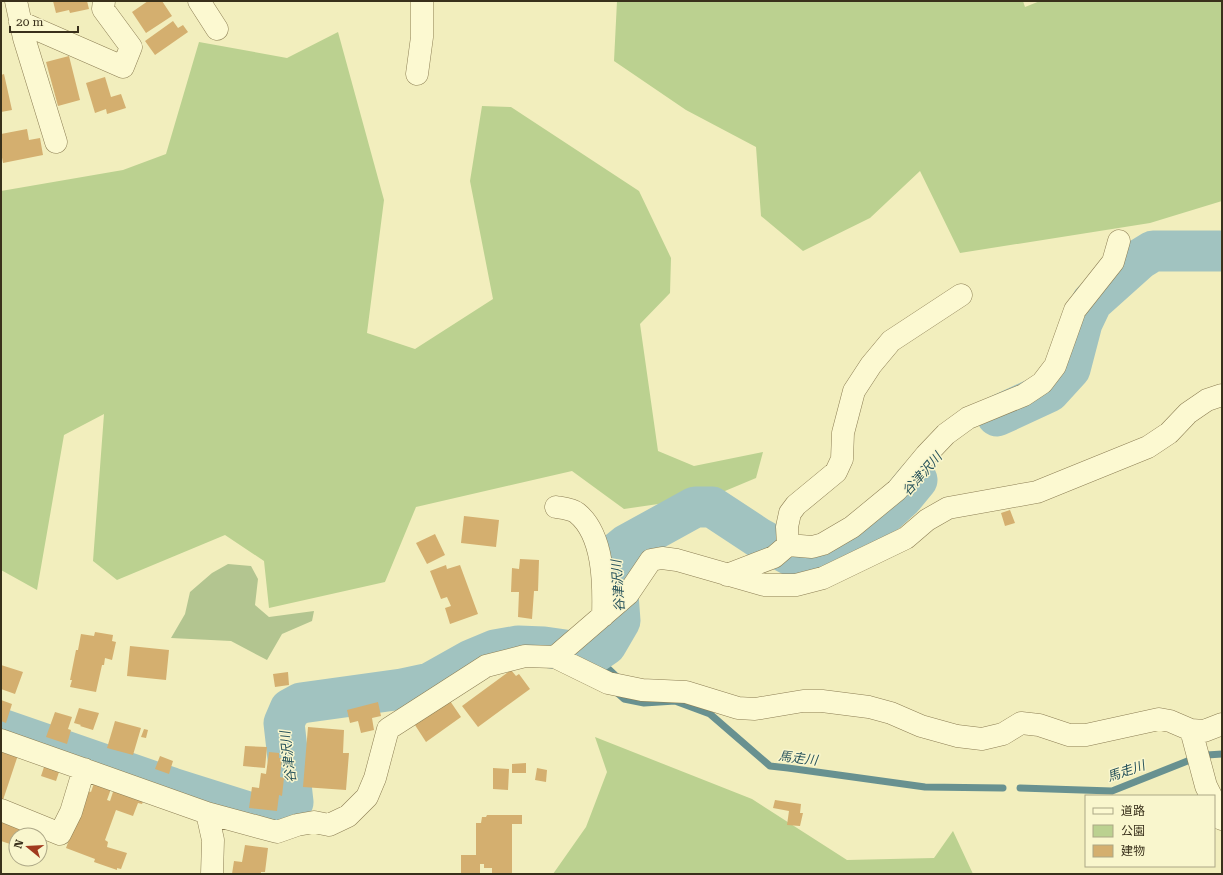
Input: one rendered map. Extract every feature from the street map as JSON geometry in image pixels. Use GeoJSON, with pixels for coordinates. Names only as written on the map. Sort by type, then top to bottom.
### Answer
{"type":"FeatureCollection","features":[{"type":"Feature","properties":{"kind":"street"},"geometry":{"type":"LineString","coordinates":[[18,11],[123,68],[131,48],[104,9],[104,1]]}},
{"type":"Feature","properties":{"kind":"street"},"geometry":{"type":"LineString","coordinates":[[199,1],[217,29]]}},
{"type":"Feature","properties":{"kind":"street"},"geometry":{"type":"LineString","coordinates":[[417,74],[422,37],[422,1]]}},
{"type":"Feature","properties":{"kind":"street"},"geometry":{"type":"LineString","coordinates":[[18,11],[24,38],[56,142]]}},
{"type":"Feature","properties":{"kind":"street"},"geometry":{"type":"LineString","coordinates":[[727,575],[774,557],[788,545],[812,547],[823,544],[852,527],[897,490],[926,455],[946,434],[968,418],[1024,395],[1042,383],[1055,366],[1075,310],[1113,262],[1119,241]]}},
{"type":"Feature","properties":{"kind":"street"},"geometry":{"type":"LineString","coordinates":[[788,545],[787,527],[790,513],[796,505],[836,472],[842,459],[842,434],[854,391],[871,365],[891,341],[962,294]]}},
{"type":"Feature","properties":{"kind":"street"},"geometry":{"type":"LineString","coordinates":[[555,657],[628,594],[651,560],[662,558],[677,560],[764,585],[796,585],[823,578],[906,538],[926,520],[948,508],[1037,492],[1148,447],[1169,433],[1188,413],[1207,400],[1222,395]]}},
{"type":"Feature","properties":{"kind":"street"},"geometry":{"type":"LineString","coordinates":[[556,507],[576,511],[590,526],[600,558],[604,596],[603,616]]}},
{"type":"Feature","properties":{"kind":"street"},"geometry":{"type":"LineString","coordinates":[[1,740],[207,813],[277,832],[314,822],[329,825],[348,816],[367,797],[375,778],[388,729],[486,666],[525,656],[555,657],[608,683],[636,688],[686,692],[738,708],[754,709],[803,701],[822,701],[869,707],[891,713],[921,726],[957,736],[982,739],[1003,734],[1021,723],[1039,725],[1069,735],[1086,735],[1159,719],[1170,721],[1191,730],[1204,731],[1222,724]]}},
{"type":"Feature","properties":{"kind":"street"},"geometry":{"type":"LineString","coordinates":[[1191,730],[1210,795]]}},
{"type":"Feature","properties":{"kind":"street"},"geometry":{"type":"LineString","coordinates":[[1,810],[60,834],[71,812],[84,769]]}},
{"type":"Feature","properties":{"kind":"street"},"geometry":{"type":"LineString","coordinates":[[1215,805],[1222,819]]}},
{"type":"Feature","properties":{"kind":"street"},"geometry":{"type":"LineString","coordinates":[[207,813],[213,840],[212,874]]}},
{"type":"Feature","properties":{"kind":"green space"},"geometry":{"type":"Polygon","coordinates":[[[617,1],[1023,1],[1025,7],[1040,1],[1222,1],[1222,201],[1150,223],[960,253],[920,171],[870,218],[803,251],[761,216],[756,147],[686,110],[614,61],[617,1]]]}},
{"type":"Feature","properties":{"kind":"green space"},"geometry":{"type":"Polygon","coordinates":[[[338,32],[384,200],[367,333],[415,349],[493,299],[470,181],[482,106],[511,107],[639,191],[671,258],[670,293],[640,324],[658,451],[694,466],[763,452],[756,478],[713,496],[624,509],[572,471],[416,507],[385,582],[269,608],[264,561],[225,535],[117,580],[93,561],[104,414],[64,435],[37,590],[1,570],[1,191],[123,170],[166,154],[199,42],[287,58],[338,32]]]}},
{"type":"Feature","properties":{"kind":"green space"},"geometry":{"type":"Polygon","coordinates":[[[228,564],[251,566],[258,579],[255,605],[269,617],[314,611],[312,621],[282,634],[267,660],[231,641],[171,638],[185,614],[190,592],[212,573],[228,564]]]}},
{"type":"Feature","properties":{"kind":"green space"},"geometry":{"type":"Polygon","coordinates":[[[595,737],[752,799],[847,860],[934,858],[953,831],[973,874],[553,874],[586,827],[607,772],[595,737]]]}},
{"type":"Feature","properties":{"kind":"building"},"geometry":{"type":"Polygon","coordinates":[[[53,1],[87,1],[89,9],[70,13],[69,10],[56,13],[53,1]]]}},
{"type":"Feature","properties":{"kind":"building"},"geometry":{"type":"Polygon","coordinates":[[[148,1],[162,1],[172,16],[146,33],[132,12],[148,1]]]}},
{"type":"Feature","properties":{"kind":"building"},"geometry":{"type":"Polygon","coordinates":[[[173,21],[178,28],[183,25],[188,32],[155,55],[145,41],[173,21]]]}},
{"type":"Feature","properties":{"kind":"building"},"geometry":{"type":"Polygon","coordinates":[[[69,56],[80,100],[58,106],[46,62],[69,56]]]}},
{"type":"Feature","properties":{"kind":"building"},"geometry":{"type":"Polygon","coordinates":[[[4,74],[12,110],[1,112],[1,75],[4,74]]]}},
{"type":"Feature","properties":{"kind":"building"},"geometry":{"type":"Polygon","coordinates":[[[105,77],[111,97],[121,94],[126,108],[107,114],[106,109],[95,113],[86,83],[105,77]]]}},
{"type":"Feature","properties":{"kind":"building"},"geometry":{"type":"Polygon","coordinates":[[[27,129],[29,140],[40,138],[43,155],[3,163],[1,152],[1,134],[27,129]]]}},
{"type":"Feature","properties":{"kind":"building"},"geometry":{"type":"Polygon","coordinates":[[[1010,510],[1015,523],[1005,526],[1001,513],[1010,510]]]}},
{"type":"Feature","properties":{"kind":"building"},"geometry":{"type":"Polygon","coordinates":[[[464,516],[499,520],[496,547],[461,543],[464,516]]]}},
{"type":"Feature","properties":{"kind":"building"},"geometry":{"type":"Polygon","coordinates":[[[435,534],[445,555],[427,564],[416,543],[435,534]]]}},
{"type":"Feature","properties":{"kind":"building"},"geometry":{"type":"Polygon","coordinates":[[[520,559],[539,560],[538,591],[534,591],[532,619],[518,617],[519,592],[511,592],[512,568],[519,569],[520,559]]]}},
{"type":"Feature","properties":{"kind":"building"},"geometry":{"type":"Polygon","coordinates":[[[446,565],[447,569],[460,565],[478,614],[450,624],[445,608],[451,606],[447,597],[441,599],[430,571],[446,565]]]}},
{"type":"Feature","properties":{"kind":"building"},"geometry":{"type":"Polygon","coordinates":[[[95,632],[113,635],[112,641],[116,642],[112,660],[105,658],[96,692],[70,687],[76,650],[78,650],[81,634],[94,636],[95,632]]]}},
{"type":"Feature","properties":{"kind":"building"},"geometry":{"type":"Polygon","coordinates":[[[130,646],[169,650],[166,680],[127,676],[130,646]]]}},
{"type":"Feature","properties":{"kind":"building"},"geometry":{"type":"Polygon","coordinates":[[[1,665],[23,672],[15,694],[1,689],[1,665]]]}},
{"type":"Feature","properties":{"kind":"building"},"geometry":{"type":"Polygon","coordinates":[[[511,670],[516,676],[519,674],[530,689],[478,727],[462,706],[511,670]]]}},
{"type":"Feature","properties":{"kind":"building"},"geometry":{"type":"Polygon","coordinates":[[[288,672],[289,685],[275,687],[273,674],[288,672]]]}},
{"type":"Feature","properties":{"kind":"building"},"geometry":{"type":"Polygon","coordinates":[[[448,698],[461,717],[426,742],[413,722],[448,698]]]}},
{"type":"Feature","properties":{"kind":"building"},"geometry":{"type":"Polygon","coordinates":[[[1,700],[12,704],[6,723],[1,721],[1,700]]]}},
{"type":"Feature","properties":{"kind":"building"},"geometry":{"type":"Polygon","coordinates":[[[378,702],[381,716],[372,718],[374,730],[361,733],[358,721],[350,723],[347,710],[378,702]]]}},
{"type":"Feature","properties":{"kind":"building"},"geometry":{"type":"Polygon","coordinates":[[[79,708],[99,713],[93,730],[74,723],[79,708]]]}},
{"type":"Feature","properties":{"kind":"building"},"geometry":{"type":"Polygon","coordinates":[[[55,712],[72,717],[68,729],[71,730],[67,744],[46,737],[55,712]]]}},
{"type":"Feature","properties":{"kind":"building"},"geometry":{"type":"Polygon","coordinates":[[[115,721],[141,728],[133,755],[107,748],[115,721]]]}},
{"type":"Feature","properties":{"kind":"building"},"geometry":{"type":"Polygon","coordinates":[[[308,727],[344,730],[343,753],[349,753],[346,790],[303,787],[308,727]]]}},
{"type":"Feature","properties":{"kind":"building"},"geometry":{"type":"Polygon","coordinates":[[[144,729],[148,730],[146,738],[141,737],[144,729]]]}},
{"type":"Feature","properties":{"kind":"building"},"geometry":{"type":"Polygon","coordinates":[[[245,746],[267,747],[265,768],[243,766],[245,746]]]}},
{"type":"Feature","properties":{"kind":"building"},"geometry":{"type":"Polygon","coordinates":[[[1,749],[18,755],[2,803],[1,802],[1,749]]]}},
{"type":"Feature","properties":{"kind":"building"},"geometry":{"type":"Polygon","coordinates":[[[269,752],[279,753],[279,758],[282,758],[280,777],[284,778],[282,796],[279,795],[277,811],[249,808],[252,787],[259,788],[261,773],[266,774],[269,752]]]}},
{"type":"Feature","properties":{"kind":"building"},"geometry":{"type":"Polygon","coordinates":[[[160,756],[173,761],[169,774],[155,769],[160,756]]]}},
{"type":"Feature","properties":{"kind":"building"},"geometry":{"type":"Polygon","coordinates":[[[526,763],[526,773],[512,773],[512,764],[526,763]]]}},
{"type":"Feature","properties":{"kind":"building"},"geometry":{"type":"Polygon","coordinates":[[[45,764],[60,769],[56,781],[41,776],[45,764]]]}},
{"type":"Feature","properties":{"kind":"building"},"geometry":{"type":"Polygon","coordinates":[[[493,768],[509,769],[508,790],[493,789],[493,768]]]}},
{"type":"Feature","properties":{"kind":"building"},"geometry":{"type":"Polygon","coordinates":[[[537,768],[547,770],[546,782],[535,780],[537,768]]]}},
{"type":"Feature","properties":{"kind":"building"},"geometry":{"type":"Polygon","coordinates":[[[95,780],[112,786],[107,800],[110,801],[115,786],[145,797],[142,804],[138,803],[133,816],[116,810],[105,840],[108,842],[107,847],[127,853],[121,869],[117,868],[117,870],[94,862],[95,859],[66,848],[84,799],[88,791],[91,792],[95,780]]]}},
{"type":"Feature","properties":{"kind":"building"},"geometry":{"type":"Polygon","coordinates":[[[775,800],[801,804],[800,813],[803,813],[800,826],[787,825],[789,811],[773,808],[775,800]]]}},
{"type":"Feature","properties":{"kind":"building"},"geometry":{"type":"Polygon","coordinates":[[[487,815],[522,815],[522,824],[512,824],[512,874],[492,874],[492,868],[484,868],[484,864],[480,864],[480,874],[461,874],[461,855],[476,855],[476,823],[481,823],[482,817],[486,817],[487,815]]]}},
{"type":"Feature","properties":{"kind":"building"},"geometry":{"type":"Polygon","coordinates":[[[1,817],[21,827],[8,827],[8,843],[1,841],[1,817]]]}},
{"type":"Feature","properties":{"kind":"building"},"geometry":{"type":"Polygon","coordinates":[[[245,845],[268,848],[265,872],[261,872],[261,874],[232,874],[234,861],[242,862],[245,845]]]}},
{"type":"Feature","properties":{"kind":"waterway","name":"谷津沢川"},"geometry":{"type":"LineString","coordinates":[[997,416],[1049,392],[1070,369],[1082,323],[1092,302],[1140,259],[1153,251],[1222,251]]}},
{"type":"Feature","properties":{"kind":"waterway","name":"谷津沢川"},"geometry":{"type":"LineString","coordinates":[[1,729],[172,788],[251,813],[272,816],[286,811],[293,802],[284,723],[290,709],[301,703],[402,689],[430,683],[471,660],[495,650],[518,646],[544,647],[593,654],[606,645],[620,621],[615,554],[626,545],[695,507],[712,507],[759,538],[794,557],[811,559],[838,548],[868,529],[903,497],[917,480]]}},
{"type":"Feature","properties":{"kind":"waterway","name":"馬走川"},"geometry":{"type":"LineString","coordinates":[[593,654],[616,676]]}},
{"type":"Feature","properties":{"kind":"waterway","name":"馬走川"},"geometry":{"type":"LineString","coordinates":[[615,691],[624,699],[644,703],[675,701],[710,714],[770,766],[925,787],[1003,788]]}},
{"type":"Feature","properties":{"kind":"waterway","name":"馬走川"},"geometry":{"type":"LineString","coordinates":[[1207,755],[1222,754]]}},
{"type":"Feature","properties":{"kind":"waterway","name":"馬走川"},"geometry":{"type":"LineString","coordinates":[[1020,788],[1112,791],[1190,760]]}}]}
